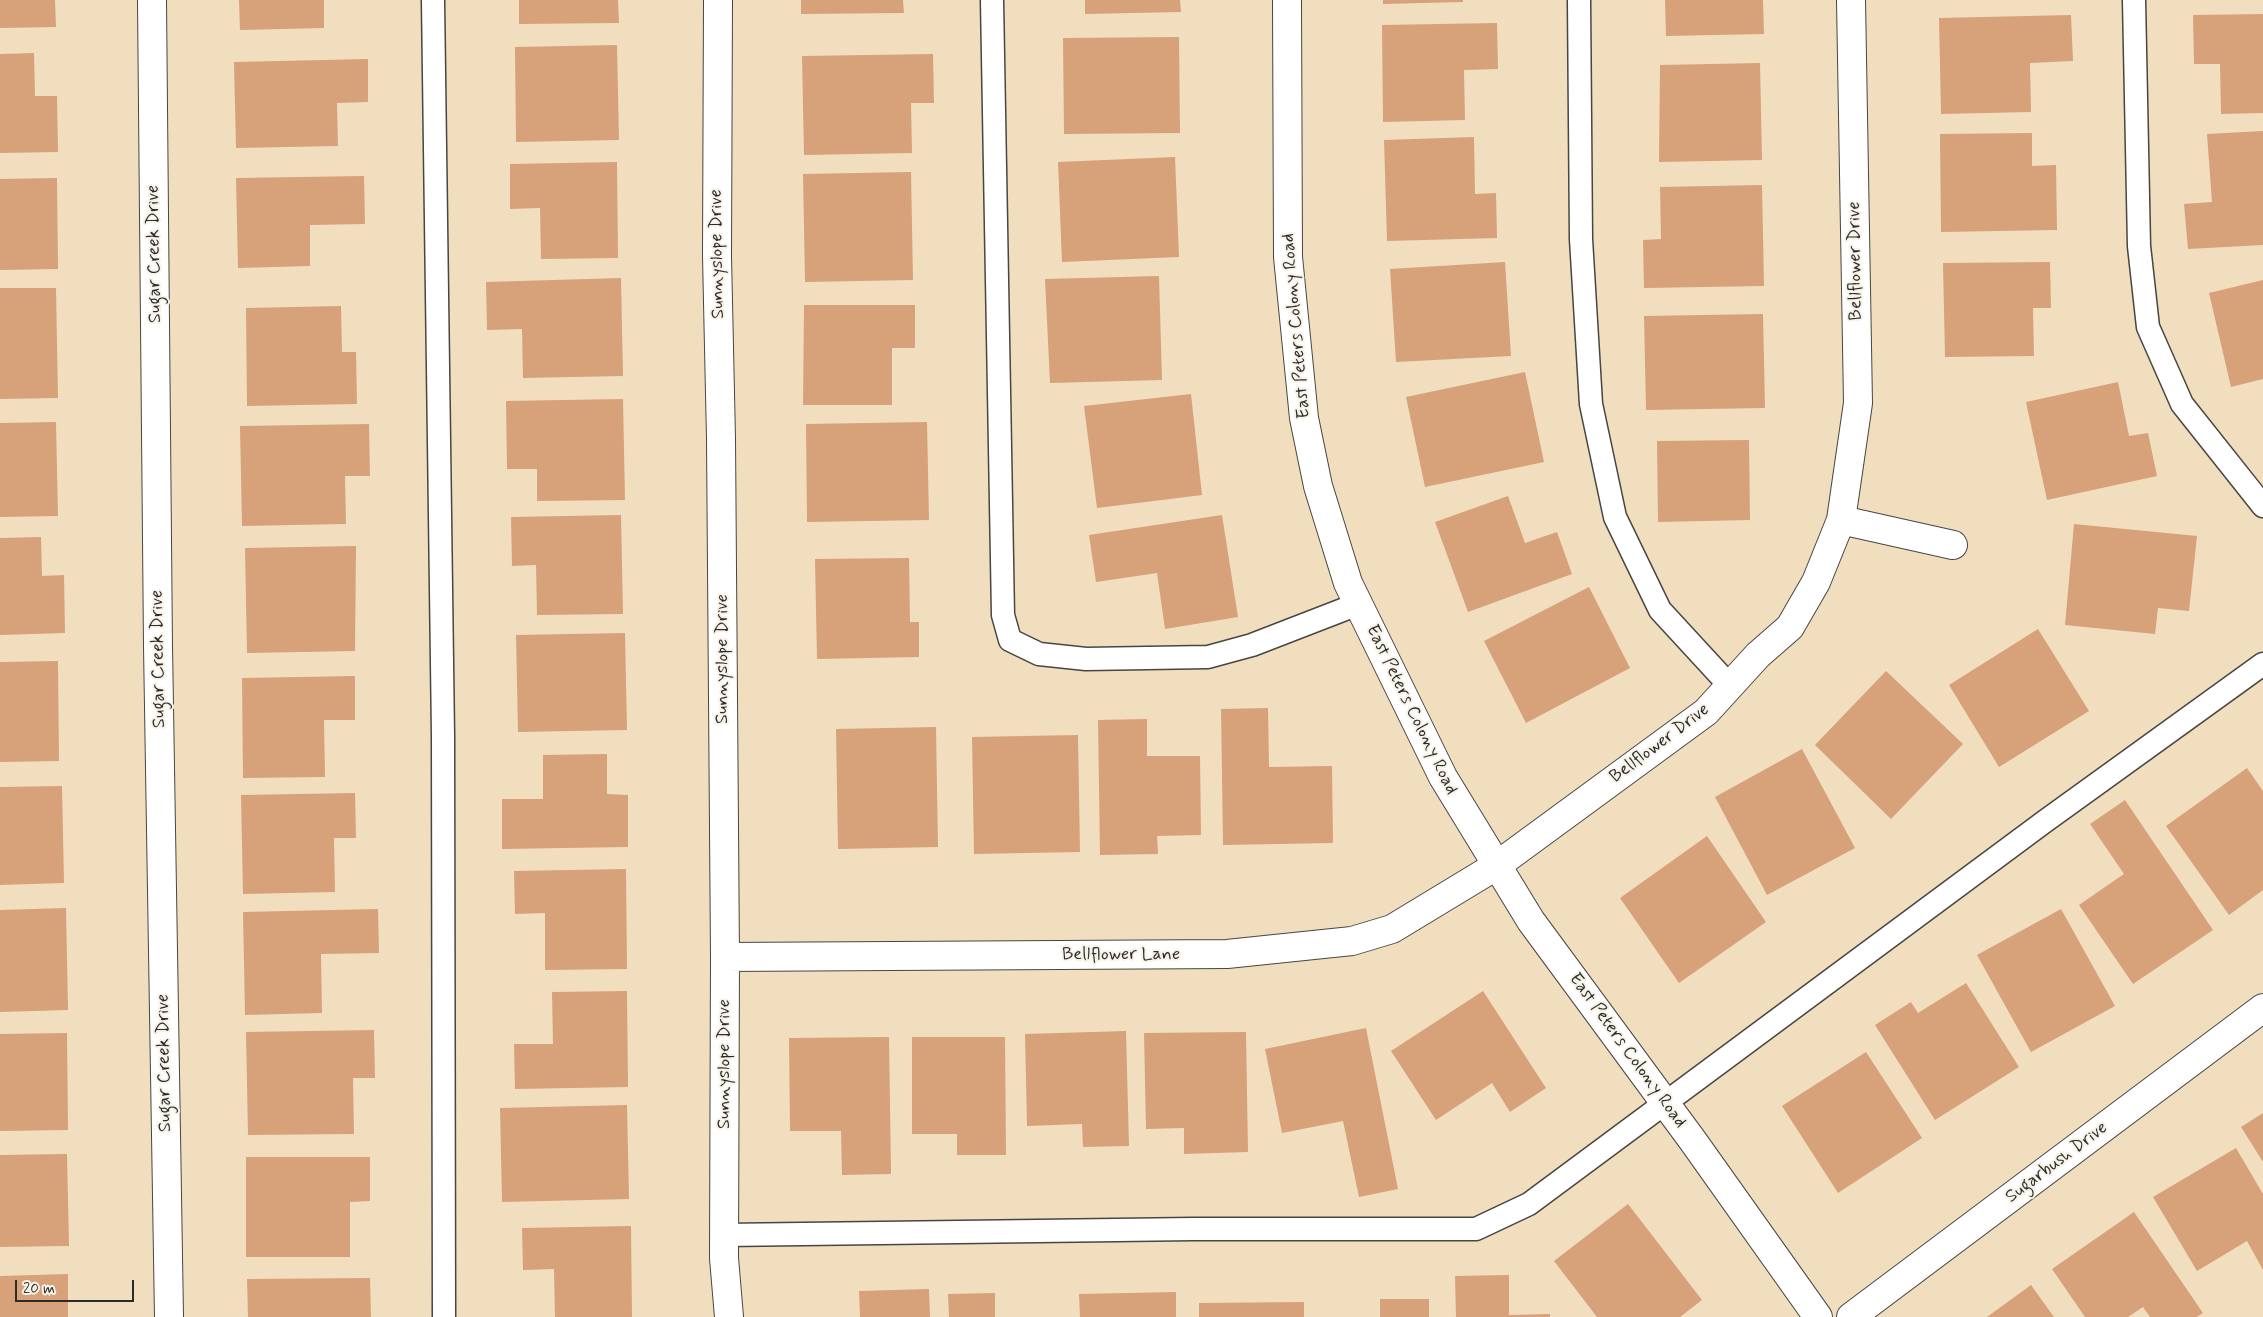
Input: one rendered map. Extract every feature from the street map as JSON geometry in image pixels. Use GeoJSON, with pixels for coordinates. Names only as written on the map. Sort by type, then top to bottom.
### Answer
{"type":"FeatureCollection","features":[{"type":"Feature","properties":{"kind":"street","name":"Sugar Creek Drive"},"geometry":{"type":"LineString","coordinates":[[152,0],[158,656],[170,1317]]}},
{"type":"Feature","properties":{"kind":"street","name":"Sunnyslope Drive"},"geometry":{"type":"LineString","coordinates":[[718,0],[717,256],[721,439],[725,957],[724,1258],[729,1317]]}},
{"type":"Feature","properties":{"kind":"street","name":"East Peters Colony Road"},"geometry":{"type":"LineString","coordinates":[[1287,0],[1288,257],[1304,418],[1318,486],[1348,582],[1442,778],[1531,921],[1665,1102],[1818,1317]]}},
{"type":"Feature","properties":{"kind":"street","name":"Bellflower Drive"},"geometry":{"type":"LineString","coordinates":[[1496,866],[1706,712],[1758,655],[1790,627],[1816,582],[1841,520],[1858,403],[1851,0]]}},
{"type":"Feature","properties":{"kind":"street"},"geometry":{"type":"LineString","coordinates":[[1841,520],[1953,545]]}},
{"type":"Feature","properties":{"kind":"street","name":"Bellflower Lane"},"geometry":{"type":"LineString","coordinates":[[725,957],[1228,954],[1352,941],[1392,929],[1496,866]]}},
{"type":"Feature","properties":{"kind":"street","name":"Sugarbush Drive"},"geometry":{"type":"LineString","coordinates":[[1851,1317],[2263,1008]]}},
{"type":"Feature","properties":{"kind":"lane"},"geometry":{"type":"LineString","coordinates":[[433,0],[443,735],[444,1317]]}},
{"type":"Feature","properties":{"kind":"lane"},"geometry":{"type":"LineString","coordinates":[[992,0],[1003,615],[1010,640],[1039,654],[1086,660],[1208,657],[1252,646],[1358,604]]}},
{"type":"Feature","properties":{"kind":"lane"},"geometry":{"type":"LineString","coordinates":[[1579,0],[1580,239],[1591,404],[1615,517],[1660,610],[1730,686]]}},
{"type":"Feature","properties":{"kind":"lane"},"geometry":{"type":"LineString","coordinates":[[2134,0],[2139,246],[2148,327],[2182,404],[2263,506]]}},
{"type":"Feature","properties":{"kind":"lane"},"geometry":{"type":"LineString","coordinates":[[724,1235],[1194,1229],[1476,1229],[1529,1204],[2044,822],[2263,664]]}},
{"type":"Feature","properties":{"kind":"building"},"geometry":{"type":"Polygon","coordinates":[[[0,0],[55,0],[56,27],[0,28],[0,0]]]}},
{"type":"Feature","properties":{"kind":"building"},"geometry":{"type":"Polygon","coordinates":[[[239,0],[324,0],[324,28],[240,30],[239,0]]]}},
{"type":"Feature","properties":{"kind":"building"},"geometry":{"type":"Polygon","coordinates":[[[519,0],[618,0],[619,23],[519,24],[519,0]]]}},
{"type":"Feature","properties":{"kind":"building"},"geometry":{"type":"Polygon","coordinates":[[[801,0],[903,0],[904,13],[801,14],[801,0]]]}},
{"type":"Feature","properties":{"kind":"building"},"geometry":{"type":"Polygon","coordinates":[[[1085,0],[1180,0],[1181,12],[1085,14],[1085,0]]]}},
{"type":"Feature","properties":{"kind":"building"},"geometry":{"type":"Polygon","coordinates":[[[1383,0],[1463,0],[1463,2],[1383,4],[1383,0]]]}},
{"type":"Feature","properties":{"kind":"building"},"geometry":{"type":"Polygon","coordinates":[[[1665,0],[1763,0],[1764,34],[1666,36],[1665,0]]]}},
{"type":"Feature","properties":{"kind":"building"},"geometry":{"type":"Polygon","coordinates":[[[2263,14],[2263,113],[2221,114],[2220,64],[2194,64],[2193,15],[2263,14]]]}},
{"type":"Feature","properties":{"kind":"building"},"geometry":{"type":"Polygon","coordinates":[[[2071,15],[2073,61],[2030,63],[2031,112],[1941,114],[1939,18],[2071,15]]]}},
{"type":"Feature","properties":{"kind":"building"},"geometry":{"type":"Polygon","coordinates":[[[1497,23],[1498,69],[1464,70],[1465,120],[1383,122],[1382,25],[1497,23]]]}},
{"type":"Feature","properties":{"kind":"building"},"geometry":{"type":"Polygon","coordinates":[[[1179,37],[1180,133],[1064,134],[1063,38],[1179,37]]]}},
{"type":"Feature","properties":{"kind":"building"},"geometry":{"type":"Polygon","coordinates":[[[617,45],[619,140],[516,142],[515,47],[617,45]]]}},
{"type":"Feature","properties":{"kind":"building"},"geometry":{"type":"Polygon","coordinates":[[[34,53],[35,96],[57,96],[58,152],[0,153],[0,54],[34,53]]]}},
{"type":"Feature","properties":{"kind":"building"},"geometry":{"type":"Polygon","coordinates":[[[933,54],[934,103],[911,103],[912,153],[804,155],[802,56],[933,54]]]}},
{"type":"Feature","properties":{"kind":"building"},"geometry":{"type":"Polygon","coordinates":[[[368,59],[368,102],[337,103],[338,146],[236,148],[234,62],[368,59]]]}},
{"type":"Feature","properties":{"kind":"building"},"geometry":{"type":"Polygon","coordinates":[[[1760,63],[1762,160],[1659,162],[1660,65],[1760,63]]]}},
{"type":"Feature","properties":{"kind":"building"},"geometry":{"type":"Polygon","coordinates":[[[2263,131],[2263,245],[2188,249],[2184,204],[2212,202],[2207,134],[2263,131]]]}},
{"type":"Feature","properties":{"kind":"building"},"geometry":{"type":"Polygon","coordinates":[[[2032,133],[2032,166],[2056,165],[2057,230],[1941,232],[1940,134],[2032,133]]]}},
{"type":"Feature","properties":{"kind":"building"},"geometry":{"type":"Polygon","coordinates":[[[1474,137],[1475,194],[1496,193],[1497,238],[1387,241],[1384,140],[1474,137]]]}},
{"type":"Feature","properties":{"kind":"building"},"geometry":{"type":"Polygon","coordinates":[[[1175,157],[1179,257],[1062,262],[1058,162],[1175,157]]]}},
{"type":"Feature","properties":{"kind":"building"},"geometry":{"type":"Polygon","coordinates":[[[617,162],[618,258],[541,259],[540,208],[510,209],[510,164],[617,162]]]}},
{"type":"Feature","properties":{"kind":"building"},"geometry":{"type":"Polygon","coordinates":[[[911,172],[913,280],[805,282],[803,174],[911,172]]]}},
{"type":"Feature","properties":{"kind":"building"},"geometry":{"type":"Polygon","coordinates":[[[364,176],[365,224],[310,225],[310,266],[238,268],[236,178],[364,176]]]}},
{"type":"Feature","properties":{"kind":"building"},"geometry":{"type":"Polygon","coordinates":[[[57,178],[58,269],[0,270],[0,179],[57,178]]]}},
{"type":"Feature","properties":{"kind":"building"},"geometry":{"type":"Polygon","coordinates":[[[1762,185],[1764,286],[1644,288],[1643,240],[1661,239],[1660,187],[1762,185]]]}},
{"type":"Feature","properties":{"kind":"building"},"geometry":{"type":"Polygon","coordinates":[[[1505,262],[1511,356],[1396,362],[1390,269],[1505,262]]]}},
{"type":"Feature","properties":{"kind":"building"},"geometry":{"type":"Polygon","coordinates":[[[2050,262],[2051,308],[2033,308],[2034,356],[1945,357],[1943,263],[2050,262]]]}},
{"type":"Feature","properties":{"kind":"building"},"geometry":{"type":"Polygon","coordinates":[[[1159,276],[1162,380],[1050,383],[1045,279],[1159,276]]]}},
{"type":"Feature","properties":{"kind":"building"},"geometry":{"type":"Polygon","coordinates":[[[621,278],[623,376],[523,378],[522,329],[487,330],[486,282],[621,278]]]}},
{"type":"Feature","properties":{"kind":"building"},"geometry":{"type":"Polygon","coordinates":[[[2263,280],[2263,379],[2231,387],[2209,293],[2263,280]]]}},
{"type":"Feature","properties":{"kind":"building"},"geometry":{"type":"Polygon","coordinates":[[[0,288],[56,288],[58,398],[0,399],[0,288]]]}},
{"type":"Feature","properties":{"kind":"building"},"geometry":{"type":"Polygon","coordinates":[[[804,305],[915,305],[915,348],[892,348],[892,405],[803,405],[804,305]]]}},
{"type":"Feature","properties":{"kind":"building"},"geometry":{"type":"Polygon","coordinates":[[[341,306],[342,352],[356,352],[357,404],[247,406],[246,308],[341,306]]]}},
{"type":"Feature","properties":{"kind":"building"},"geometry":{"type":"Polygon","coordinates":[[[1763,314],[1765,408],[1646,410],[1644,316],[1763,314]]]}},
{"type":"Feature","properties":{"kind":"building"},"geometry":{"type":"Polygon","coordinates":[[[1525,372],[1544,462],[1425,487],[1406,397],[1525,372]]]}},
{"type":"Feature","properties":{"kind":"building"},"geometry":{"type":"Polygon","coordinates":[[[2118,382],[2129,436],[2148,433],[2157,476],[2047,500],[2026,402],[2118,382]]]}},
{"type":"Feature","properties":{"kind":"building"},"geometry":{"type":"Polygon","coordinates":[[[1191,394],[1202,495],[1097,508],[1084,406],[1191,394]]]}},
{"type":"Feature","properties":{"kind":"building"},"geometry":{"type":"Polygon","coordinates":[[[623,399],[625,500],[537,501],[537,469],[507,469],[506,401],[623,399]]]}},
{"type":"Feature","properties":{"kind":"building"},"geometry":{"type":"Polygon","coordinates":[[[56,422],[58,516],[0,517],[0,423],[56,422]]]}},
{"type":"Feature","properties":{"kind":"building"},"geometry":{"type":"Polygon","coordinates":[[[927,422],[929,520],[807,522],[806,424],[927,422]]]}},
{"type":"Feature","properties":{"kind":"building"},"geometry":{"type":"Polygon","coordinates":[[[369,424],[370,476],[345,476],[346,524],[242,526],[240,426],[369,424]]]}},
{"type":"Feature","properties":{"kind":"building"},"geometry":{"type":"Polygon","coordinates":[[[1749,440],[1750,520],[1658,522],[1657,441],[1749,440]]]}},
{"type":"Feature","properties":{"kind":"building"},"geometry":{"type":"Polygon","coordinates":[[[1508,496],[1525,543],[1557,532],[1572,574],[1468,612],[1435,522],[1508,496]]]}},
{"type":"Feature","properties":{"kind":"building"},"geometry":{"type":"Polygon","coordinates":[[[621,515],[623,614],[537,615],[536,565],[512,566],[511,517],[621,515]]]}},
{"type":"Feature","properties":{"kind":"building"},"geometry":{"type":"Polygon","coordinates":[[[1222,515],[1238,617],[1165,629],[1157,573],[1096,582],[1089,535],[1222,515]]]}},
{"type":"Feature","properties":{"kind":"building"},"geometry":{"type":"Polygon","coordinates":[[[2074,524],[2197,536],[2189,611],[2158,608],[2155,634],[2065,625],[2074,524]]]}},
{"type":"Feature","properties":{"kind":"building"},"geometry":{"type":"Polygon","coordinates":[[[41,537],[42,576],[64,575],[65,633],[0,635],[0,538],[41,537]]]}},
{"type":"Feature","properties":{"kind":"building"},"geometry":{"type":"Polygon","coordinates":[[[356,546],[355,651],[247,653],[245,548],[356,546]]]}},
{"type":"Feature","properties":{"kind":"building"},"geometry":{"type":"Polygon","coordinates":[[[909,558],[910,622],[919,622],[919,657],[817,659],[815,559],[909,558]]]}},
{"type":"Feature","properties":{"kind":"building"},"geometry":{"type":"Polygon","coordinates":[[[1589,587],[1630,668],[1526,723],[1484,641],[1589,587]]]}},
{"type":"Feature","properties":{"kind":"building"},"geometry":{"type":"Polygon","coordinates":[[[2038,629],[2089,711],[1999,767],[1949,685],[2038,629]]]}},
{"type":"Feature","properties":{"kind":"building"},"geometry":{"type":"Polygon","coordinates":[[[625,633],[627,730],[518,732],[516,635],[625,633]]]}},
{"type":"Feature","properties":{"kind":"building"},"geometry":{"type":"Polygon","coordinates":[[[58,661],[59,761],[0,762],[0,662],[58,661]]]}},
{"type":"Feature","properties":{"kind":"building"},"geometry":{"type":"Polygon","coordinates":[[[1886,671],[1963,744],[1891,819],[1815,745],[1886,671]]]}},
{"type":"Feature","properties":{"kind":"building"},"geometry":{"type":"Polygon","coordinates":[[[355,676],[355,720],[324,720],[325,777],[243,778],[242,678],[355,676]]]}},
{"type":"Feature","properties":{"kind":"building"},"geometry":{"type":"Polygon","coordinates":[[[1268,708],[1269,767],[1332,766],[1333,843],[1223,845],[1221,709],[1268,708]]]}},
{"type":"Feature","properties":{"kind":"building"},"geometry":{"type":"Polygon","coordinates":[[[1147,719],[1147,756],[1200,756],[1201,835],[1157,836],[1158,854],[1100,855],[1098,720],[1147,719]]]}},
{"type":"Feature","properties":{"kind":"building"},"geometry":{"type":"Polygon","coordinates":[[[936,727],[938,847],[838,849],[836,729],[936,727]]]}},
{"type":"Feature","properties":{"kind":"building"},"geometry":{"type":"Polygon","coordinates":[[[1078,735],[1080,852],[974,854],[972,737],[1078,735]]]}},
{"type":"Feature","properties":{"kind":"building"},"geometry":{"type":"Polygon","coordinates":[[[1802,749],[1855,848],[1767,895],[1715,797],[1802,749]]]}},
{"type":"Feature","properties":{"kind":"building"},"geometry":{"type":"Polygon","coordinates":[[[607,754],[607,794],[628,795],[628,847],[502,849],[502,799],[543,799],[543,755],[607,754]]]}},
{"type":"Feature","properties":{"kind":"building"},"geometry":{"type":"Polygon","coordinates":[[[2247,768],[2263,791],[2263,890],[2229,915],[2166,826],[2247,768]]]}},
{"type":"Feature","properties":{"kind":"building"},"geometry":{"type":"Polygon","coordinates":[[[62,786],[64,883],[0,885],[0,787],[62,786]]]}},
{"type":"Feature","properties":{"kind":"building"},"geometry":{"type":"Polygon","coordinates":[[[355,793],[356,838],[334,838],[335,892],[243,894],[241,795],[355,793]]]}},
{"type":"Feature","properties":{"kind":"building"},"geometry":{"type":"Polygon","coordinates":[[[2125,800],[2213,930],[2133,984],[2079,905],[2124,874],[2090,824],[2125,800]]]}},
{"type":"Feature","properties":{"kind":"building"},"geometry":{"type":"Polygon","coordinates":[[[1707,836],[1766,922],[1679,983],[1620,898],[1707,836]]]}},
{"type":"Feature","properties":{"kind":"building"},"geometry":{"type":"Polygon","coordinates":[[[626,869],[627,969],[545,970],[545,913],[515,914],[514,871],[626,869]]]}},
{"type":"Feature","properties":{"kind":"building"},"geometry":{"type":"Polygon","coordinates":[[[66,908],[68,1010],[0,1012],[0,910],[66,908]]]}},
{"type":"Feature","properties":{"kind":"building"},"geometry":{"type":"Polygon","coordinates":[[[378,909],[379,953],[321,954],[322,1013],[245,1015],[243,912],[378,909]]]}},
{"type":"Feature","properties":{"kind":"building"},"geometry":{"type":"Polygon","coordinates":[[[2061,909],[2115,1006],[2031,1052],[1977,955],[2061,909]]]}},
{"type":"Feature","properties":{"kind":"building"},"geometry":{"type":"Polygon","coordinates":[[[1966,983],[2019,1067],[1935,1120],[1875,1025],[1911,1002],[1918,1013],[1966,983]]]}},
{"type":"Feature","properties":{"kind":"building"},"geometry":{"type":"Polygon","coordinates":[[[627,991],[628,1087],[515,1089],[514,1044],[553,1044],[552,992],[627,991]]]}},
{"type":"Feature","properties":{"kind":"building"},"geometry":{"type":"Polygon","coordinates":[[[1483,991],[1546,1088],[1510,1112],[1492,1083],[1436,1120],[1391,1051],[1483,991]]]}},
{"type":"Feature","properties":{"kind":"building"},"geometry":{"type":"Polygon","coordinates":[[[1366,1028],[1398,1189],[1359,1197],[1343,1121],[1282,1133],[1265,1049],[1366,1028]]]}},
{"type":"Feature","properties":{"kind":"building"},"geometry":{"type":"Polygon","coordinates":[[[374,1030],[375,1078],[353,1078],[354,1134],[248,1135],[246,1032],[374,1030]]]}},
{"type":"Feature","properties":{"kind":"building"},"geometry":{"type":"Polygon","coordinates":[[[1126,1031],[1129,1146],[1083,1147],[1082,1124],[1027,1126],[1025,1034],[1126,1031]]]}},
{"type":"Feature","properties":{"kind":"building"},"geometry":{"type":"Polygon","coordinates":[[[1246,1032],[1248,1152],[1184,1154],[1184,1128],[1146,1129],[1144,1033],[1246,1032]]]}},
{"type":"Feature","properties":{"kind":"building"},"geometry":{"type":"Polygon","coordinates":[[[67,1033],[68,1130],[0,1131],[0,1034],[67,1033]]]}},
{"type":"Feature","properties":{"kind":"building"},"geometry":{"type":"Polygon","coordinates":[[[889,1037],[891,1174],[842,1175],[841,1131],[790,1131],[789,1038],[889,1037]]]}},
{"type":"Feature","properties":{"kind":"building"},"geometry":{"type":"Polygon","coordinates":[[[912,1037],[1005,1037],[1006,1155],[957,1155],[957,1134],[912,1134],[912,1037]]]}},
{"type":"Feature","properties":{"kind":"building"},"geometry":{"type":"Polygon","coordinates":[[[1866,1052],[1922,1138],[1838,1193],[1782,1106],[1866,1052]]]}},
{"type":"Feature","properties":{"kind":"building"},"geometry":{"type":"Polygon","coordinates":[[[627,1105],[629,1199],[502,1202],[500,1108],[627,1105]]]}},
{"type":"Feature","properties":{"kind":"building"},"geometry":{"type":"Polygon","coordinates":[[[2263,1113],[2263,1162],[2241,1127],[2263,1113]]]}},
{"type":"Feature","properties":{"kind":"building"},"geometry":{"type":"Polygon","coordinates":[[[2236,1148],[2263,1194],[2263,1270],[2247,1241],[2197,1271],[2153,1197],[2236,1148]]]}},
{"type":"Feature","properties":{"kind":"building"},"geometry":{"type":"Polygon","coordinates":[[[67,1154],[69,1246],[0,1247],[0,1155],[67,1154]]]}},
{"type":"Feature","properties":{"kind":"building"},"geometry":{"type":"Polygon","coordinates":[[[246,1157],[370,1157],[370,1201],[350,1202],[350,1257],[246,1257],[246,1157]]]}},
{"type":"Feature","properties":{"kind":"building"},"geometry":{"type":"Polygon","coordinates":[[[1628,1204],[1702,1300],[1680,1317],[1597,1317],[1554,1261],[1628,1204]]]}},
{"type":"Feature","properties":{"kind":"building"},"geometry":{"type":"Polygon","coordinates":[[[2134,1212],[2203,1313],[2197,1317],[2150,1317],[2143,1307],[2128,1317],[2085,1317],[2052,1269],[2134,1212]]]}},
{"type":"Feature","properties":{"kind":"building"},"geometry":{"type":"Polygon","coordinates":[[[631,1226],[632,1317],[555,1317],[554,1269],[523,1270],[522,1228],[631,1226]]]}},
{"type":"Feature","properties":{"kind":"building"},"geometry":{"type":"Polygon","coordinates":[[[68,1274],[68,1317],[0,1317],[0,1276],[68,1274]]]}},
{"type":"Feature","properties":{"kind":"building"},"geometry":{"type":"Polygon","coordinates":[[[1509,1275],[1509,1315],[1550,1314],[1550,1317],[1456,1317],[1455,1276],[1509,1275]]]}},
{"type":"Feature","properties":{"kind":"building"},"geometry":{"type":"Polygon","coordinates":[[[370,1278],[371,1317],[248,1317],[247,1279],[370,1278]]]}},
{"type":"Feature","properties":{"kind":"building"},"geometry":{"type":"Polygon","coordinates":[[[2031,1285],[2054,1317],[1987,1317],[2031,1285]]]}},
{"type":"Feature","properties":{"kind":"building"},"geometry":{"type":"Polygon","coordinates":[[[929,1289],[930,1317],[860,1317],[859,1291],[929,1289]]]}},
{"type":"Feature","properties":{"kind":"building"},"geometry":{"type":"Polygon","coordinates":[[[1176,1292],[1176,1317],[1080,1317],[1079,1294],[1176,1292]]]}},
{"type":"Feature","properties":{"kind":"building"},"geometry":{"type":"Polygon","coordinates":[[[995,1293],[995,1317],[949,1317],[948,1294],[995,1293]]]}},
{"type":"Feature","properties":{"kind":"building"},"geometry":{"type":"Polygon","coordinates":[[[1380,1299],[1429,1299],[1429,1317],[1380,1317],[1380,1299]]]}},
{"type":"Feature","properties":{"kind":"building"},"geometry":{"type":"Polygon","coordinates":[[[1304,1302],[1304,1317],[1199,1317],[1199,1303],[1304,1302]]]}}]}
